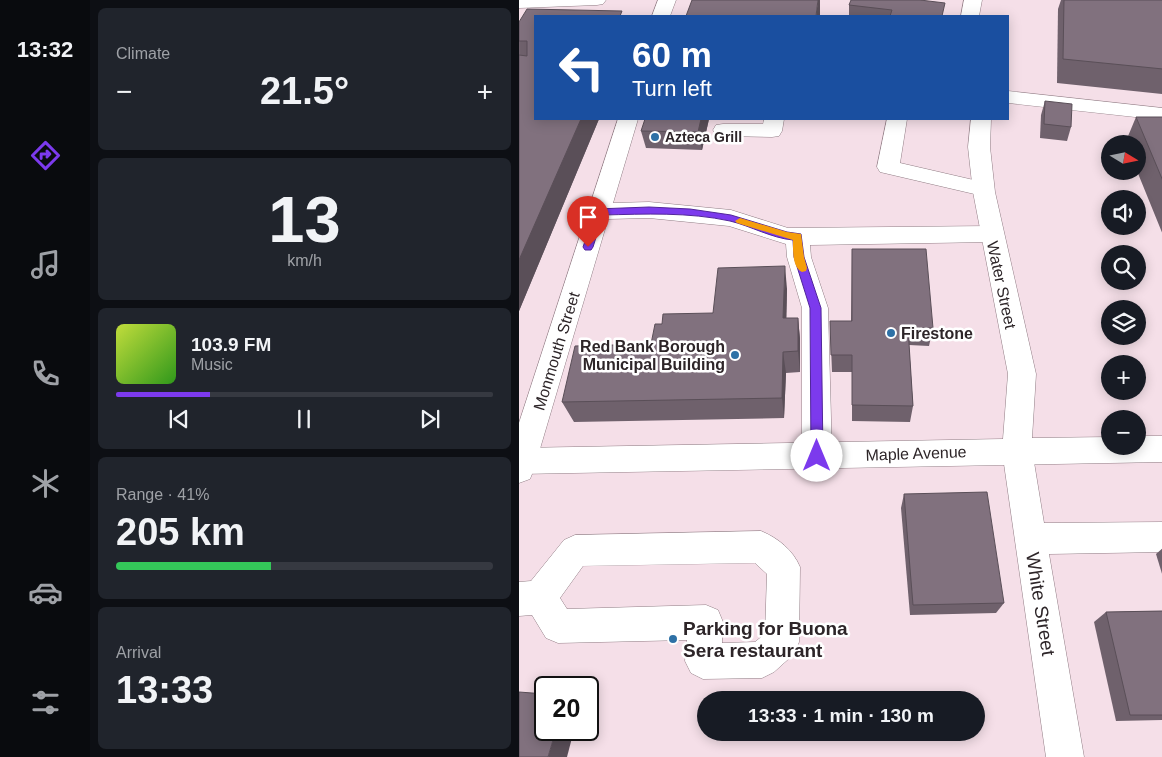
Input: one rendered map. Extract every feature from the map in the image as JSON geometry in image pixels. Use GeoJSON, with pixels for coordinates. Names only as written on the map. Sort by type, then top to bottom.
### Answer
{"type":"FeatureCollection","features":[{"type":"Feature","properties":{"kind":"main road"},"geometry":{"type":"LineString","coordinates":[[519,3],[597,0]]}},
{"type":"Feature","properties":{"kind":"main road"},"geometry":{"type":"LineString","coordinates":[[661,15],[667,0]]}},
{"type":"Feature","properties":{"kind":"main road"},"geometry":{"type":"LineString","coordinates":[[970,15],[973,0]]}},
{"type":"Feature","properties":{"kind":"main road"},"geometry":{"type":"LineString","coordinates":[[1009,98],[1162,114]]}},
{"type":"Feature","properties":{"kind":"main road","name":"Monmouth Street"},"geometry":{"type":"LineString","coordinates":[[520,464],[628,120]]}},
{"type":"Feature","properties":{"kind":"main road"},"geometry":{"type":"LineString","coordinates":[[723,130],[772,131],[774,120]]}},
{"type":"Feature","properties":{"kind":"main road"},"geometry":{"type":"LineString","coordinates":[[897,120],[888,167],[983,189]]}},
{"type":"Feature","properties":{"kind":"main road","name":"Water Street"},"geometry":{"type":"LineString","coordinates":[[981,120],[979,147],[983,189],[1022,374],[1017,450]]}},
{"type":"Feature","properties":{"kind":"main road"},"geometry":{"type":"LineString","coordinates":[[599,212],[649,210],[731,218],[787,236],[991,234]]}},
{"type":"Feature","properties":{"kind":"main road"},"geometry":{"type":"LineString","coordinates":[[798,236],[799,257],[815,308],[817,456]]}},
{"type":"Feature","properties":{"kind":"main road","name":"Maple Avenue"},"geometry":{"type":"LineString","coordinates":[[520,464],[1017,450],[1162,449]]}},
{"type":"Feature","properties":{"kind":"main road","name":"White Street"},"geometry":{"type":"LineString","coordinates":[[1017,450],[1065,757]]}},
{"type":"Feature","properties":{"kind":"main road"},"geometry":{"type":"LineString","coordinates":[[1031,539],[1162,537]]}},
{"type":"Feature","properties":{"kind":"main road"},"geometry":{"type":"LineString","coordinates":[[761,547],[784,566],[782,642],[762,660],[703,661],[706,622],[559,626],[530,598],[575,552],[761,547]]}},
{"type":"Feature","properties":{"kind":"building"},"geometry":{"type":"Polygon","coordinates":[[[692,0],[818,0],[816,15],[686,15],[692,0]]]}},
{"type":"Feature","properties":{"kind":"building"},"geometry":{"type":"Polygon","coordinates":[[[851,0],[920,0],[945,3],[942,15],[890,15],[892,10],[849,5],[851,0]]]}},
{"type":"Feature","properties":{"kind":"building"},"geometry":{"type":"Polygon","coordinates":[[[1064,0],[1163,0],[1163,69],[1063,59],[1064,0]]]}},
{"type":"Feature","properties":{"kind":"building"},"geometry":{"type":"Polygon","coordinates":[[[527,9],[622,11],[620,15],[534,15],[534,120],[581,120],[519,260],[519,55],[527,56],[527,41],[519,41],[519,22],[527,9]]]}},
{"type":"Feature","properties":{"kind":"building"},"geometry":{"type":"Polygon","coordinates":[[[1045,101],[1072,104],[1071,127],[1044,124],[1045,101]]]}},
{"type":"Feature","properties":{"kind":"building"},"geometry":{"type":"Polygon","coordinates":[[[1136,117],[1163,117],[1163,181],[1147,143],[1147,135],[1144,135],[1136,117]]]}},
{"type":"Feature","properties":{"kind":"building"},"geometry":{"type":"Polygon","coordinates":[[[645,120],[701,120],[698,132],[641,131],[645,120]]]}},
{"type":"Feature","properties":{"kind":"building"},"geometry":{"type":"Polygon","coordinates":[[[852,249],[926,249],[933,328],[908,328],[913,406],[852,405],[852,355],[831,355],[830,321],[852,321],[852,249]]]}},
{"type":"Feature","properties":{"kind":"building","name":"Red Bank Borough Municipal Building"},"geometry":{"type":"Polygon","coordinates":[[[785,266],[783,318],[798,318],[798,351],[783,352],[782,398],[562,402],[575,346],[651,344],[655,324],[662,324],[663,314],[713,313],[718,268],[785,266]]]}},
{"type":"Feature","properties":{"kind":"building"},"geometry":{"type":"Polygon","coordinates":[[[987,492],[1004,603],[913,605],[904,494],[987,492]]]}},
{"type":"Feature","properties":{"kind":"building"},"geometry":{"type":"Polygon","coordinates":[[[1163,611],[1163,715],[1130,715],[1106,612],[1163,611]]]}},
{"type":"Feature","properties":{"kind":"building"},"geometry":{"type":"Polygon","coordinates":[[[519,692],[534,693],[534,741],[553,741],[548,757],[519,757],[519,692]]]}},
{"type":"Feature","properties":{"kind":"slow traffic"},"geometry":{"type":"LineString","coordinates":[[740,221],[787,236],[798,236],[799,257],[802,268]]}},
{"type":"Feature","properties":{"kind":"place","name":"Azteca Grill"},"geometry":{"type":"Point","coordinates":[655,137]}},
{"type":"Feature","properties":{"kind":"place","name":"Firestone"},"geometry":{"type":"Point","coordinates":[891,333]}},
{"type":"Feature","properties":{"kind":"place","name":"Red Bank Borough Municipal Building"},"geometry":{"type":"Point","coordinates":[735,355]}},
{"type":"Feature","properties":{"kind":"place","name":"Parking for Buona Sera restaurant"},"geometry":{"type":"Point","coordinates":[673,639]}},
{"type":"Feature","properties":{"kind":"route"},"geometry":{"type":"LineString","coordinates":[[588,247],[599,212],[649,210],[690,213],[731,218],[787,236],[798,236],[799,257],[815,308],[817,456]]}}]}
